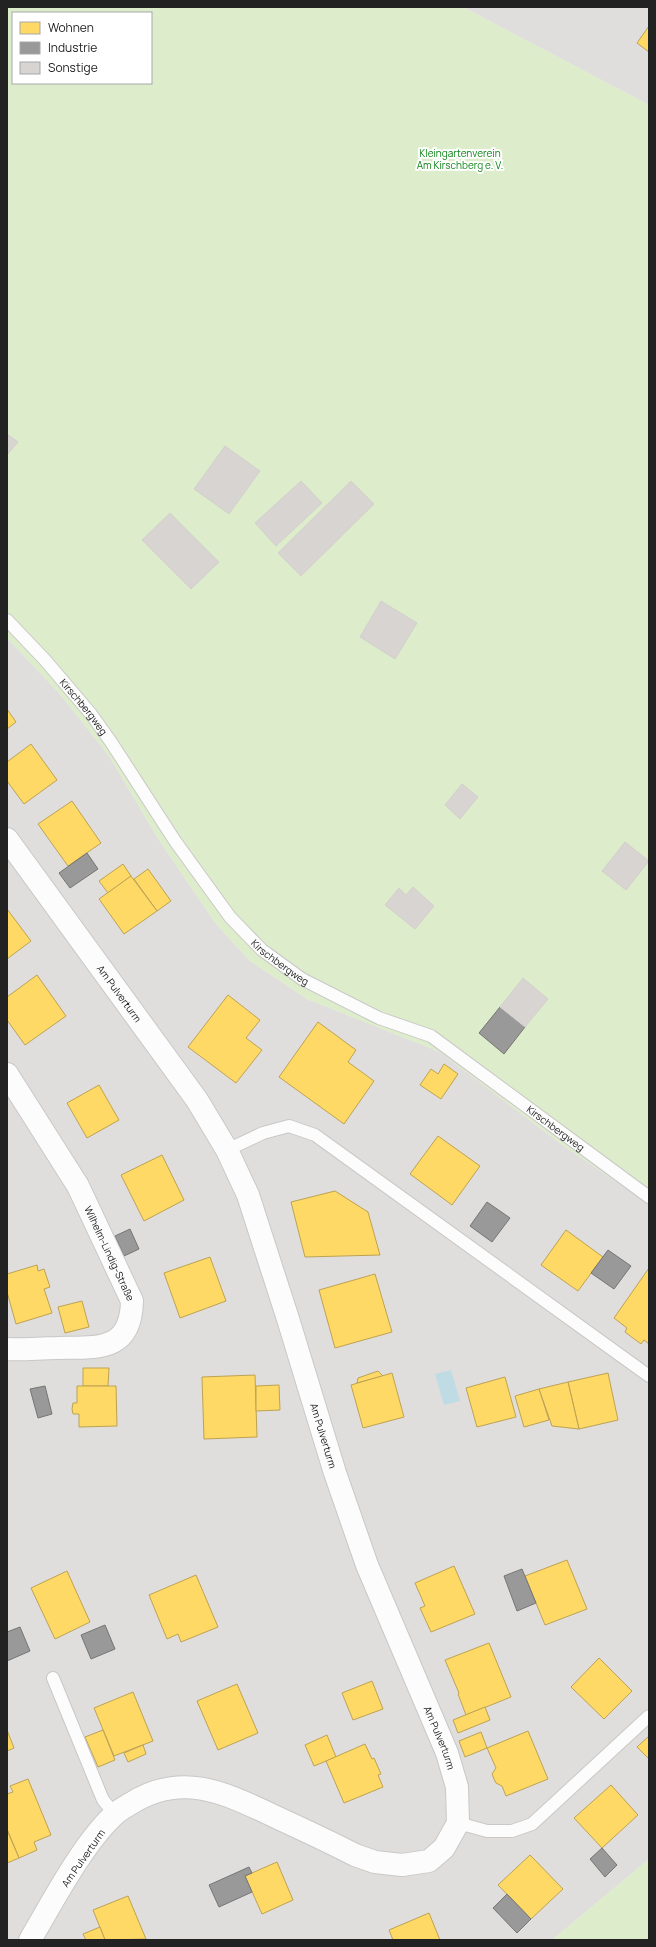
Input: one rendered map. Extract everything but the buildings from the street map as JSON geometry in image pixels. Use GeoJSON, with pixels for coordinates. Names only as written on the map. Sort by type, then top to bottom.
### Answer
{"type":"FeatureCollection","features":[{"type":"Feature","properties":{"kind":"street","name":"Am Pulverturm"},"geometry":{"type":"LineString","coordinates":[[7,839],[197,1100],[228,1150],[248,1196],[288,1319],[335,1474],[367,1565],[447,1753],[457,1787],[458,1823],[444,1848],[429,1861],[402,1865],[375,1862],[355,1855],[230,1796],[210,1790],[192,1787],[162,1788],[140,1798],[115,1814],[95,1837],[77,1862],[30,1940]]}},
{"type":"Feature","properties":{"kind":"street","name":"Wilhelm-Lindig-Straße"},"geometry":{"type":"LineString","coordinates":[[7,1074],[78,1186],[132,1301],[132,1317],[125,1330],[115,1341],[100,1347],[7,1349]]}},
{"type":"Feature","properties":{"kind":"lane","name":"Kirschbergweg"},"geometry":{"type":"LineString","coordinates":[[7,620],[45,660],[91,714],[111,742],[175,841],[230,918],[262,950],[302,979],[358,1008],[379,1018],[430,1036],[649,1197]]}},
{"type":"Feature","properties":{"kind":"lane"},"geometry":{"type":"LineString","coordinates":[[228,1150],[263,1133],[289,1126],[315,1135],[649,1376]]}},
{"type":"Feature","properties":{"kind":"lane"},"geometry":{"type":"LineString","coordinates":[[53,1678],[103,1800],[115,1814]]}},
{"type":"Feature","properties":{"kind":"lane"},"geometry":{"type":"LineString","coordinates":[[458,1823],[487,1831],[512,1832],[532,1824],[649,1716]]}},
{"type":"Feature","properties":{"kind":"shaded area"},"geometry":{"type":"Polygon","coordinates":[[[463,7],[649,7],[649,105],[463,7]]]}},
{"type":"Feature","properties":{"kind":"shaded area"},"geometry":{"type":"Polygon","coordinates":[[[7,638],[59,693],[109,756],[157,837],[216,924],[250,961],[307,999],[440,1052],[561,1144],[649,1204],[649,1859],[552,1940],[7,1940],[7,638]]]}},
{"type":"Feature","properties":{"kind":"green space","name":"Kleingartenverein Am Kirschberg e. V."},"geometry":{"type":"Polygon","coordinates":[[[7,7],[463,7],[649,105],[649,1204],[561,1144],[440,1052],[307,999],[250,961],[216,924],[157,837],[109,756],[59,693],[7,638],[7,7]]]}},
{"type":"Feature","properties":{"kind":"green space"},"geometry":{"type":"Polygon","coordinates":[[[649,1859],[649,1940],[552,1940],[649,1859]]]}},
{"type":"Feature","properties":{"kind":"water"},"geometry":{"type":"Polygon","coordinates":[[[451,1370],[460,1401],[444,1405],[435,1374],[451,1370]]]}}]}
